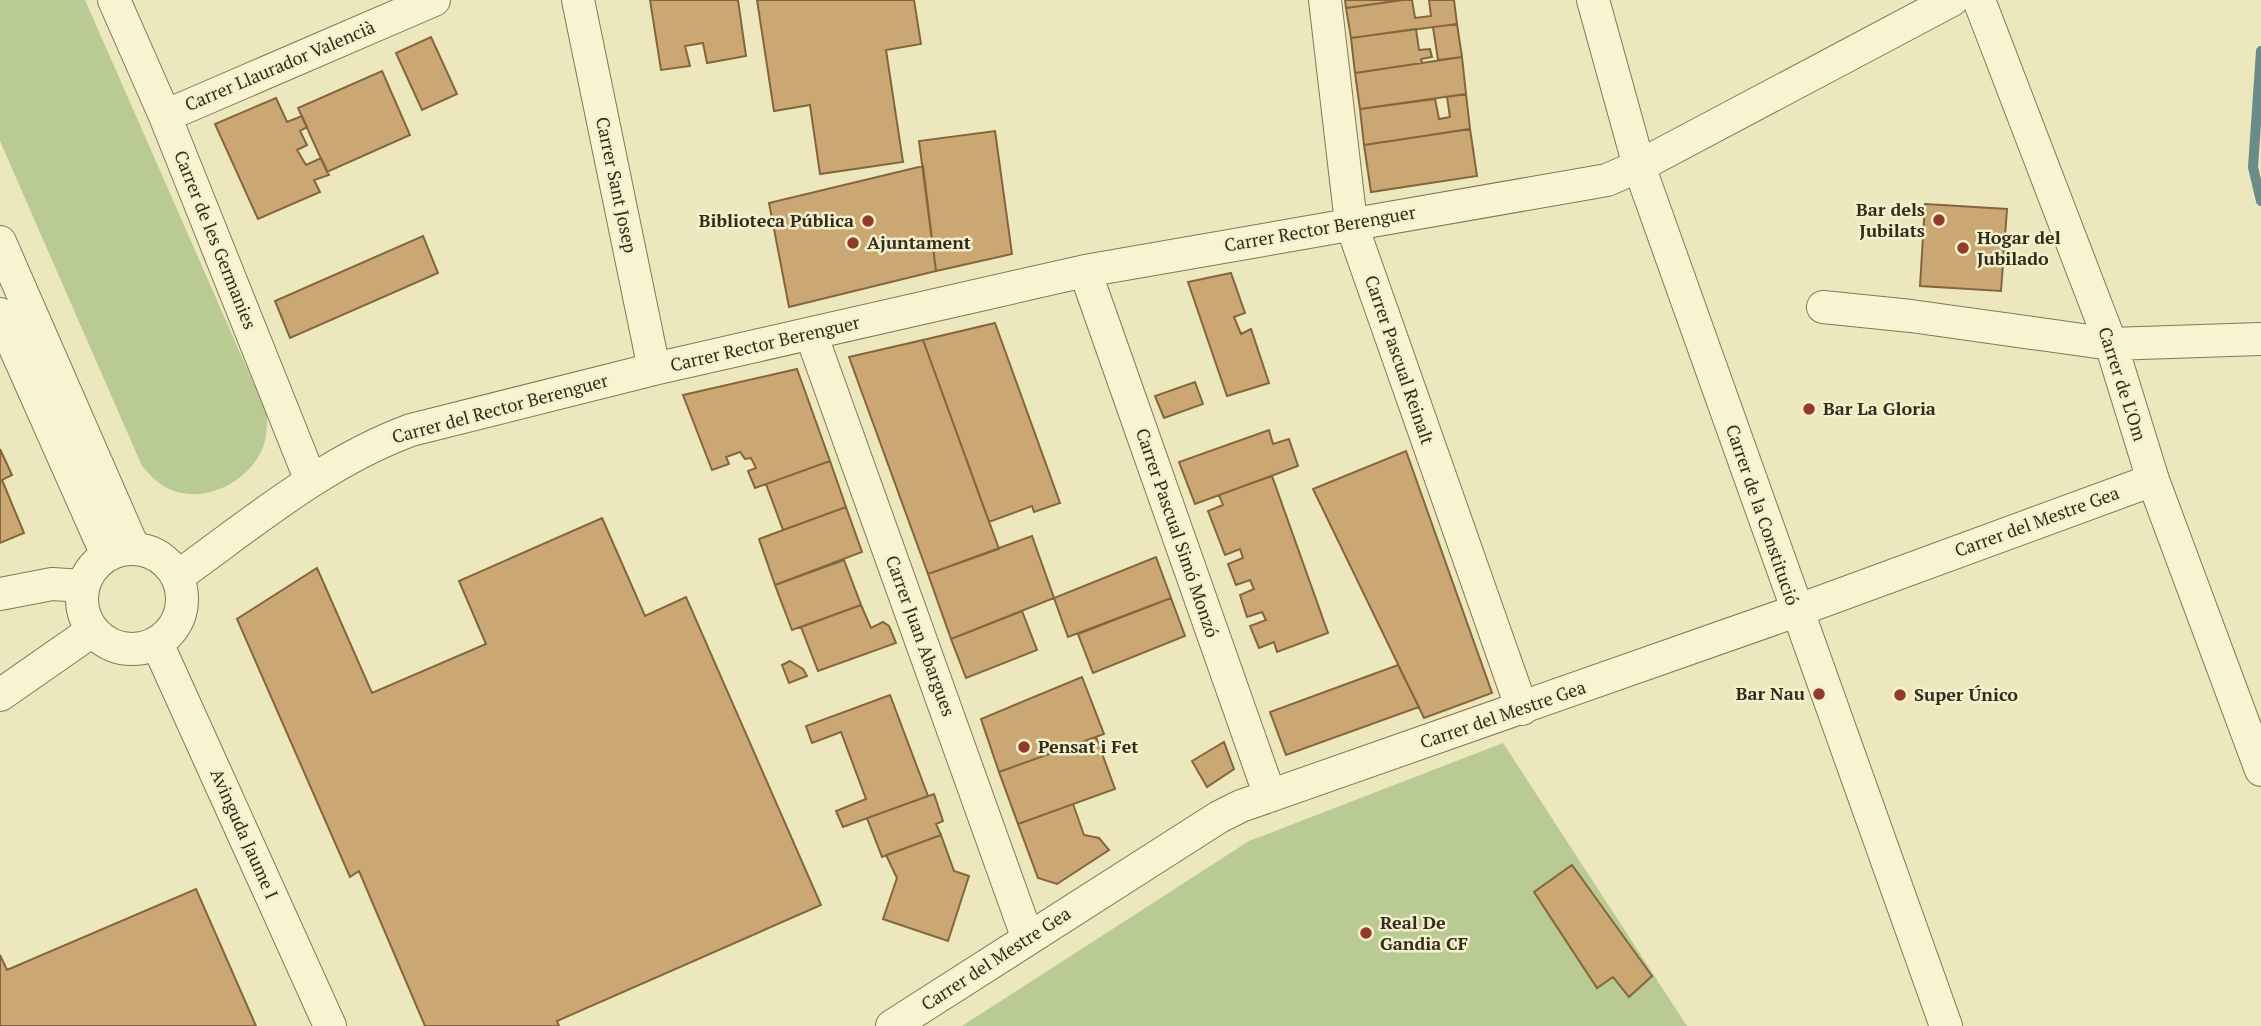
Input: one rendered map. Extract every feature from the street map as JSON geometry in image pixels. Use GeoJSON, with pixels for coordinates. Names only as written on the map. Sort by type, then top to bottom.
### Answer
{"type":"FeatureCollection","features":[{"type":"Feature","properties":{"kind":"street","name":"Carrer de les Germanies"},"geometry":{"type":"LineString","coordinates":[[114,0],[165,116],[312,481]]}},
{"type":"Feature","properties":{"kind":"street","name":"Carrer Llaurador Valencià"},"geometry":{"type":"LineString","coordinates":[[165,116],[434,0]]}},
{"type":"Feature","properties":{"kind":"street","name":"Carrer Sant Josep"},"geometry":{"type":"LineString","coordinates":[[578,0],[654,369]]}},
{"type":"Feature","properties":{"kind":"street","name":"Carrer Pascual Reinalt"},"geometry":{"type":"LineString","coordinates":[[1325,0],[1351,223],[1522,709]]}},
{"type":"Feature","properties":{"kind":"street","name":"Carrer de la Constitució"},"geometry":{"type":"LineString","coordinates":[[1593,0],[1639,166],[1946,1026]]}},
{"type":"Feature","properties":{"kind":"street","name":"Carrer Rector Berenguer"},"geometry":{"type":"LineString","coordinates":[[654,369],[1085,271],[1608,180],[1952,0]]}},
{"type":"Feature","properties":{"kind":"street","name":"Carrer de L'Om"},"geometry":{"type":"LineString","coordinates":[[1979,0],[2111,344],[2153,480],[2261,770]]}},
{"type":"Feature","properties":{"kind":"street"},"geometry":{"type":"LineString","coordinates":[[0,242],[120,552]]}},
{"type":"Feature","properties":{"kind":"street","name":"Carrer Pascual Simó Monzó"},"geometry":{"type":"LineString","coordinates":[[1085,271],[1270,796]]}},
{"type":"Feature","properties":{"kind":"street"},"geometry":{"type":"LineString","coordinates":[[1823,307],[1911,316],[2111,344],[2261,340]]}},
{"type":"Feature","properties":{"kind":"street"},"geometry":{"type":"LineString","coordinates":[[0,314],[120,552]]}},
{"type":"Feature","properties":{"kind":"street","name":"Carrer Juan Abargues"},"geometry":{"type":"LineString","coordinates":[[811,334],[1028,939]]}},
{"type":"Feature","properties":{"kind":"street","name":"Carrer del Rector Berenguer"},"geometry":{"type":"LineString","coordinates":[[177,577],[312,481],[381,441],[411,430],[654,369]]}},
{"type":"Feature","properties":{"kind":"street","name":"Carrer del Mestre Gea"},"geometry":{"type":"LineString","coordinates":[[894,1026],[1219,817],[1270,796],[1796,611],[2153,480]]}},
{"type":"Feature","properties":{"kind":"street"},"geometry":{"type":"LineString","coordinates":[[147,551],[169,565],[177,577],[182,606],[178,621],[157,643],[130,650],[116,647],[92,631],[85,617],[82,601],[83,586],[92,568],[120,552],[147,551]]}},
{"type":"Feature","properties":{"kind":"street"},"geometry":{"type":"LineString","coordinates":[[0,594],[52,584],[83,586]]}},
{"type":"Feature","properties":{"kind":"street"},"geometry":{"type":"LineString","coordinates":[[0,695],[92,631]]}},
{"type":"Feature","properties":{"kind":"street","name":"Avinguda Jaume I"},"geometry":{"type":"LineString","coordinates":[[157,643],[330,1026]]}},
{"type":"Feature","properties":{"kind":"green space"},"geometry":{"type":"Polygon","coordinates":[[[0,0],[85,0],[267,414],[266,438],[261,452],[244,474],[220,489],[207,493],[180,493],[160,484],[142,466],[0,141],[0,0]]]}},
{"type":"Feature","properties":{"kind":"green space","name":"Real De Gandia CF"},"geometry":{"type":"Polygon","coordinates":[[[1503,743],[1687,1026],[962,1026],[1249,841],[1503,743]]]}},
{"type":"Feature","properties":{"kind":"building"},"geometry":{"type":"Polygon","coordinates":[[[650,0],[738,0],[746,56],[707,63],[703,43],[685,46],[690,66],[661,70],[650,0]]]}},
{"type":"Feature","properties":{"kind":"building"},"geometry":{"type":"Polygon","coordinates":[[[757,0],[914,0],[921,44],[886,50],[903,162],[820,174],[810,105],[774,111],[757,0]]]}},
{"type":"Feature","properties":{"kind":"building"},"geometry":{"type":"Polygon","coordinates":[[[1345,0],[1403,0],[1346,8],[1345,0]]]}},
{"type":"Feature","properties":{"kind":"building"},"geometry":{"type":"Polygon","coordinates":[[[1412,0],[1415,18],[1431,16],[1429,0],[1454,0],[1457,24],[1351,38],[1346,8],[1412,0]]]}},
{"type":"Feature","properties":{"kind":"building"},"geometry":{"type":"Polygon","coordinates":[[[1457,24],[1462,57],[1438,60],[1433,27],[1457,24]]]}},
{"type":"Feature","properties":{"kind":"building"},"geometry":{"type":"Polygon","coordinates":[[[1416,29],[1419,50],[1430,49],[1432,57],[1421,59],[1422,63],[1355,73],[1351,38],[1416,29]]]}},
{"type":"Feature","properties":{"kind":"building"},"geometry":{"type":"Polygon","coordinates":[[[431,37],[457,94],[422,110],[396,53],[431,37]]]}},
{"type":"Feature","properties":{"kind":"building"},"geometry":{"type":"Polygon","coordinates":[[[1462,57],[1466,94],[1360,109],[1355,73],[1462,57]]]}},
{"type":"Feature","properties":{"kind":"building"},"geometry":{"type":"Polygon","coordinates":[[[382,71],[410,135],[327,172],[298,108],[382,71]]]}},
{"type":"Feature","properties":{"kind":"building"},"geometry":{"type":"Polygon","coordinates":[[[1466,94],[1470,129],[1364,145],[1360,109],[1435,99],[1439,119],[1450,117],[1447,97],[1466,94]]]}},
{"type":"Feature","properties":{"kind":"building"},"geometry":{"type":"Polygon","coordinates":[[[276,98],[287,122],[302,116],[307,127],[300,131],[307,145],[297,150],[306,165],[321,158],[329,175],[314,180],[320,192],[258,219],[215,124],[276,98]]]}},
{"type":"Feature","properties":{"kind":"building"},"geometry":{"type":"Polygon","coordinates":[[[1470,129],[1477,176],[1371,192],[1364,145],[1470,129]]]}},
{"type":"Feature","properties":{"kind":"building"},"geometry":{"type":"Polygon","coordinates":[[[995,131],[1012,254],[936,271],[919,141],[995,131]]]}},
{"type":"Feature","properties":{"kind":"building"},"geometry":{"type":"Polygon","coordinates":[[[923,166],[936,271],[789,307],[769,203],[923,166]]]}},
{"type":"Feature","properties":{"kind":"building","name":"Hogar del Jubilado"},"geometry":{"type":"Polygon","coordinates":[[[1925,204],[2007,209],[2001,291],[1920,286],[1925,204]]]}},
{"type":"Feature","properties":{"kind":"building"},"geometry":{"type":"Polygon","coordinates":[[[423,236],[438,273],[290,338],[275,301],[423,236]]]}},
{"type":"Feature","properties":{"kind":"building"},"geometry":{"type":"Polygon","coordinates":[[[1231,273],[1245,313],[1234,317],[1241,334],[1251,329],[1269,383],[1227,396],[1188,282],[1231,273]]]}},
{"type":"Feature","properties":{"kind":"building"},"geometry":{"type":"Polygon","coordinates":[[[995,323],[1060,503],[1034,512],[1032,506],[989,522],[923,340],[995,323]]]}},
{"type":"Feature","properties":{"kind":"building"},"geometry":{"type":"Polygon","coordinates":[[[923,340],[999,549],[928,574],[849,357],[923,340]]]}},
{"type":"Feature","properties":{"kind":"building"},"geometry":{"type":"Polygon","coordinates":[[[797,369],[830,461],[755,488],[748,471],[756,468],[751,458],[745,459],[740,452],[726,457],[729,464],[712,470],[683,395],[797,369]]]}},
{"type":"Feature","properties":{"kind":"building"},"geometry":{"type":"Polygon","coordinates":[[[1195,382],[1203,404],[1164,418],[1155,396],[1195,382]]]}},
{"type":"Feature","properties":{"kind":"building"},"geometry":{"type":"Polygon","coordinates":[[[1269,430],[1273,444],[1289,439],[1298,466],[1195,504],[1179,462],[1269,430]]]}},
{"type":"Feature","properties":{"kind":"building"},"geometry":{"type":"Polygon","coordinates":[[[0,449],[12,475],[0,481],[0,449]]]}},
{"type":"Feature","properties":{"kind":"building"},"geometry":{"type":"Polygon","coordinates":[[[1406,451],[1492,693],[1424,718],[1313,489],[1406,451]]]}},
{"type":"Feature","properties":{"kind":"building"},"geometry":{"type":"Polygon","coordinates":[[[830,461],[846,507],[783,530],[766,484],[830,461]]]}},
{"type":"Feature","properties":{"kind":"building"},"geometry":{"type":"Polygon","coordinates":[[[1272,476],[1328,633],[1277,652],[1274,642],[1259,648],[1250,626],[1266,620],[1262,612],[1247,617],[1240,595],[1254,589],[1250,580],[1236,585],[1228,564],[1243,558],[1240,549],[1225,555],[1208,511],[1223,505],[1219,495],[1272,476]]]}},
{"type":"Feature","properties":{"kind":"building"},"geometry":{"type":"Polygon","coordinates":[[[2,480],[24,533],[0,543],[0,481],[2,480]]]}},
{"type":"Feature","properties":{"kind":"building"},"geometry":{"type":"Polygon","coordinates":[[[846,507],[862,552],[775,585],[759,539],[846,507]]]}},
{"type":"Feature","properties":{"kind":"building"},"geometry":{"type":"Polygon","coordinates":[[[602,518],[645,616],[686,597],[821,905],[557,1021],[559,1026],[425,1026],[359,871],[350,877],[237,619],[317,568],[372,693],[486,644],[459,581],[602,518]]]}},
{"type":"Feature","properties":{"kind":"building"},"geometry":{"type":"Polygon","coordinates":[[[1032,536],[1054,598],[951,639],[928,574],[1032,536]]]}},
{"type":"Feature","properties":{"kind":"building"},"geometry":{"type":"Polygon","coordinates":[[[1156,557],[1171,598],[1068,637],[1054,598],[1156,557]]]}},
{"type":"Feature","properties":{"kind":"building"},"geometry":{"type":"Polygon","coordinates":[[[844,560],[861,605],[792,630],[775,585],[844,560]]]}},
{"type":"Feature","properties":{"kind":"building"},"geometry":{"type":"Polygon","coordinates":[[[1171,598],[1185,636],[1093,673],[1078,634],[1171,598]]]}},
{"type":"Feature","properties":{"kind":"building"},"geometry":{"type":"Polygon","coordinates":[[[861,605],[871,628],[883,622],[889,626],[896,643],[818,671],[801,627],[861,605]]]}},
{"type":"Feature","properties":{"kind":"building"},"geometry":{"type":"Polygon","coordinates":[[[1022,611],[1037,650],[966,678],[951,639],[1022,611]]]}},
{"type":"Feature","properties":{"kind":"building"},"geometry":{"type":"Polygon","coordinates":[[[790,661],[803,669],[807,676],[789,683],[782,665],[790,661]]]}},
{"type":"Feature","properties":{"kind":"building"},"geometry":{"type":"Polygon","coordinates":[[[1398,665],[1419,707],[1286,755],[1270,712],[1398,665]]]}},
{"type":"Feature","properties":{"kind":"building"},"geometry":{"type":"Polygon","coordinates":[[[1082,677],[1104,734],[999,772],[981,719],[1082,677]]]}},
{"type":"Feature","properties":{"kind":"building"},"geometry":{"type":"Polygon","coordinates":[[[890,695],[928,796],[843,827],[836,811],[866,799],[841,732],[812,743],[806,726],[890,695]]]}},
{"type":"Feature","properties":{"kind":"building"},"geometry":{"type":"Polygon","coordinates":[[[1096,737],[1115,789],[1018,824],[999,772],[1096,737]]]}},
{"type":"Feature","properties":{"kind":"building"},"geometry":{"type":"Polygon","coordinates":[[[1224,742],[1234,769],[1207,787],[1192,761],[1224,742]]]}},
{"type":"Feature","properties":{"kind":"building"},"geometry":{"type":"Polygon","coordinates":[[[934,794],[943,821],[936,824],[941,835],[882,857],[867,818],[934,794]]]}},
{"type":"Feature","properties":{"kind":"building"},"geometry":{"type":"Polygon","coordinates":[[[1073,804],[1084,835],[1099,838],[1109,850],[1057,884],[1038,878],[1018,824],[1073,804]]]}},
{"type":"Feature","properties":{"kind":"building"},"geometry":{"type":"Polygon","coordinates":[[[941,835],[954,871],[969,876],[948,941],[883,919],[897,878],[886,855],[941,835]]]}},
{"type":"Feature","properties":{"kind":"building"},"geometry":{"type":"Polygon","coordinates":[[[1572,865],[1652,976],[1629,997],[1613,977],[1597,988],[1534,892],[1572,865]]]}},
{"type":"Feature","properties":{"kind":"building"},"geometry":{"type":"Polygon","coordinates":[[[196,889],[256,1026],[0,1026],[0,955],[7,970],[196,889]]]}},
{"type":"Feature","properties":{"kind":"waterway"},"geometry":{"type":"LineString","coordinates":[[2261,51],[2253,167],[2261,201]]}},
{"type":"Feature","properties":{"kind":"place","name":"Bar dels Jubilats"},"geometry":{"type":"Point","coordinates":[1939,220]}},
{"type":"Feature","properties":{"kind":"place","name":"Biblioteca Pública"},"geometry":{"type":"Point","coordinates":[868,221]}},
{"type":"Feature","properties":{"kind":"place","name":"Ajuntament"},"geometry":{"type":"Point","coordinates":[853,243]}},
{"type":"Feature","properties":{"kind":"place","name":"Hogar del Jubilado"},"geometry":{"type":"Point","coordinates":[1963,248]}},
{"type":"Feature","properties":{"kind":"place","name":"Bar La Gloria"},"geometry":{"type":"Point","coordinates":[1809,409]}},
{"type":"Feature","properties":{"kind":"place","name":"Bar Nau"},"geometry":{"type":"Point","coordinates":[1819,694]}},
{"type":"Feature","properties":{"kind":"place","name":"Super Único"},"geometry":{"type":"Point","coordinates":[1900,695]}},
{"type":"Feature","properties":{"kind":"place","name":"Pensat i Fet"},"geometry":{"type":"Point","coordinates":[1024,747]}},
{"type":"Feature","properties":{"kind":"place","name":"Real De Gandia CF"},"geometry":{"type":"Point","coordinates":[1366,933]}}]}
